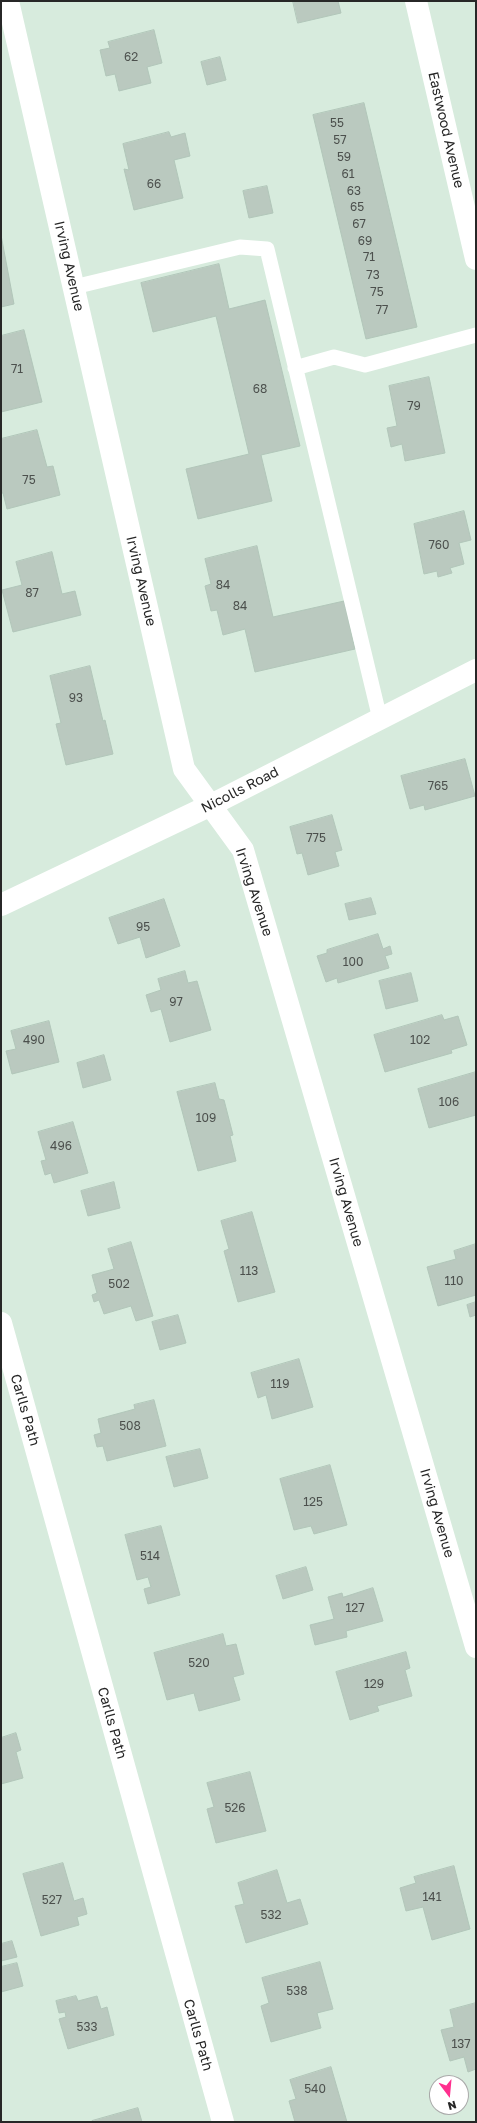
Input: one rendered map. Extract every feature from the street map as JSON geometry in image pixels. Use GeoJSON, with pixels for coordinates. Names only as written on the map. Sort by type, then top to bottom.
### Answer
{"type":"FeatureCollection","features":[{"type":"Feature","properties":{"kind":"street","name":"Irving Avenue"},"geometry":{"type":"LineString","coordinates":[[8,1],[184,769],[243,850],[476,1647]]}},
{"type":"Feature","properties":{"kind":"street","name":"Eastwood Avenue"},"geometry":{"type":"LineString","coordinates":[[416,1],[476,259]]}},
{"type":"Feature","properties":{"kind":"street","name":"Nicolls Road"},"geometry":{"type":"LineString","coordinates":[[1,905],[211,805],[476,670]]}},
{"type":"Feature","properties":{"kind":"street","name":"Carlls Path"},"geometry":{"type":"LineString","coordinates":[[1,1323],[222,2122]]}},
{"type":"Feature","properties":{"kind":"lane"},"geometry":{"type":"LineString","coordinates":[[74,287],[240,247],[267,249],[380,719]]}},
{"type":"Feature","properties":{"kind":"lane"},"geometry":{"type":"LineString","coordinates":[[296,368],[334,357],[365,365],[476,335]]}},
{"type":"Feature","properties":{"kind":"building"},"geometry":{"type":"Polygon","coordinates":[[[293,1],[338,1],[341,13],[298,23],[293,1]]]}},
{"type":"Feature","properties":{"kind":"building"},"geometry":{"type":"Polygon","coordinates":[[[154,30],[162,63],[147,67],[151,83],[119,91],[115,74],[106,76],[100,50],[110,48],[108,42],[154,30]]]}},
{"type":"Feature","properties":{"kind":"building"},"geometry":{"type":"Polygon","coordinates":[[[220,57],[226,80],[207,85],[201,62],[220,57]]]}},
{"type":"Feature","properties":{"kind":"building"},"geometry":{"type":"Polygon","coordinates":[[[364,103],[417,327],[366,339],[313,115],[364,103]]]}},
{"type":"Feature","properties":{"kind":"building"},"geometry":{"type":"Polygon","coordinates":[[[169,132],[171,137],[185,133],[190,156],[174,160],[183,198],[134,210],[124,169],[129,170],[123,144],[169,132]]]}},
{"type":"Feature","properties":{"kind":"building"},"geometry":{"type":"Polygon","coordinates":[[[267,186],[273,213],[249,218],[243,191],[267,186]]]}},
{"type":"Feature","properties":{"kind":"building"},"geometry":{"type":"Polygon","coordinates":[[[1,235],[14,304],[1,307],[1,235]]]}},
{"type":"Feature","properties":{"kind":"building"},"geometry":{"type":"Polygon","coordinates":[[[219,264],[229,309],[265,300],[300,446],[261,455],[272,501],[198,519],[186,469],[249,454],[216,316],[153,332],[141,283],[219,264]]]}},
{"type":"Feature","properties":{"kind":"building"},"geometry":{"type":"Polygon","coordinates":[[[24,330],[42,402],[1,412],[1,336],[24,330]]]}},
{"type":"Feature","properties":{"kind":"building"},"geometry":{"type":"Polygon","coordinates":[[[429,377],[445,453],[405,461],[402,444],[391,447],[387,428],[397,426],[389,386],[429,377]]]}},
{"type":"Feature","properties":{"kind":"building"},"geometry":{"type":"Polygon","coordinates":[[[37,430],[47,467],[53,466],[60,495],[7,509],[3,493],[1,493],[1,439],[37,430]]]}},
{"type":"Feature","properties":{"kind":"building"},"geometry":{"type":"Polygon","coordinates":[[[464,511],[471,540],[459,543],[464,564],[450,568],[452,573],[438,577],[437,571],[424,574],[414,524],[464,511]]]}},
{"type":"Feature","properties":{"kind":"building"},"geometry":{"type":"Polygon","coordinates":[[[257,546],[273,617],[344,601],[355,649],[255,672],[245,629],[223,635],[217,610],[211,611],[205,586],[211,584],[205,559],[257,546]]]}},
{"type":"Feature","properties":{"kind":"building"},"geometry":{"type":"Polygon","coordinates":[[[52,552],[62,594],[75,591],[81,615],[13,632],[2,590],[22,585],[16,562],[52,552]]]}},
{"type":"Feature","properties":{"kind":"building"},"geometry":{"type":"Polygon","coordinates":[[[90,666],[103,721],[105,720],[113,754],[66,765],[56,724],[61,723],[50,676],[90,666]]]}},
{"type":"Feature","properties":{"kind":"building"},"geometry":{"type":"Polygon","coordinates":[[[465,759],[475,796],[425,810],[424,805],[410,809],[401,776],[465,759]]]}},
{"type":"Feature","properties":{"kind":"building"},"geometry":{"type":"Polygon","coordinates":[[[332,815],[342,850],[335,852],[339,866],[308,875],[302,853],[297,854],[290,827],[332,815]]]}},
{"type":"Feature","properties":{"kind":"building"},"geometry":{"type":"Polygon","coordinates":[[[371,898],[376,914],[349,920],[345,904],[371,898]]]}},
{"type":"Feature","properties":{"kind":"building"},"geometry":{"type":"Polygon","coordinates":[[[164,899],[180,946],[146,958],[140,937],[118,944],[109,918],[164,899]]]}},
{"type":"Feature","properties":{"kind":"building"},"geometry":{"type":"Polygon","coordinates":[[[378,934],[383,949],[390,946],[392,954],[385,956],[389,968],[338,983],[337,978],[326,982],[317,956],[327,953],[327,950],[378,934]]]}},
{"type":"Feature","properties":{"kind":"building"},"geometry":{"type":"Polygon","coordinates":[[[185,971],[188,983],[197,981],[211,1030],[170,1042],[161,1009],[151,1012],[146,995],[161,990],[158,979],[185,971]]]}},
{"type":"Feature","properties":{"kind":"building"},"geometry":{"type":"Polygon","coordinates":[[[411,973],[418,1001],[386,1009],[379,981],[411,973]]]}},
{"type":"Feature","properties":{"kind":"building"},"geometry":{"type":"Polygon","coordinates":[[[442,1015],[444,1020],[458,1016],[467,1045],[451,1050],[452,1053],[385,1072],[374,1035],[442,1015]]]}},
{"type":"Feature","properties":{"kind":"building"},"geometry":{"type":"Polygon","coordinates":[[[49,1021],[59,1062],[12,1074],[6,1051],[16,1049],[11,1031],[49,1021]]]}},
{"type":"Feature","properties":{"kind":"building"},"geometry":{"type":"Polygon","coordinates":[[[104,1055],[111,1080],[83,1088],[77,1063],[104,1055]]]}},
{"type":"Feature","properties":{"kind":"building"},"geometry":{"type":"Polygon","coordinates":[[[476,1072],[476,1115],[429,1128],[418,1089],[476,1072]]]}},
{"type":"Feature","properties":{"kind":"building"},"geometry":{"type":"Polygon","coordinates":[[[215,1083],[219,1099],[224,1100],[233,1135],[230,1136],[236,1161],[198,1171],[177,1092],[215,1083]]]}},
{"type":"Feature","properties":{"kind":"building"},"geometry":{"type":"Polygon","coordinates":[[[73,1122],[88,1173],[54,1183],[51,1173],[45,1175],[41,1161],[46,1160],[38,1132],[73,1122]]]}},
{"type":"Feature","properties":{"kind":"building"},"geometry":{"type":"Polygon","coordinates":[[[114,1182],[120,1208],[88,1216],[81,1191],[114,1182]]]}},
{"type":"Feature","properties":{"kind":"building"},"geometry":{"type":"Polygon","coordinates":[[[252,1212],[275,1292],[238,1302],[224,1251],[229,1249],[221,1221],[252,1212]]]}},
{"type":"Feature","properties":{"kind":"building"},"geometry":{"type":"Polygon","coordinates":[[[131,1242],[153,1316],[136,1321],[131,1306],[104,1314],[99,1300],[94,1302],[92,1295],[97,1293],[92,1275],[114,1269],[108,1249],[131,1242]]]}},
{"type":"Feature","properties":{"kind":"building"},"geometry":{"type":"Polygon","coordinates":[[[476,1244],[476,1295],[438,1306],[427,1267],[456,1259],[454,1251],[476,1244]]]}},
{"type":"Feature","properties":{"kind":"building"},"geometry":{"type":"Polygon","coordinates":[[[476,1302],[476,1315],[470,1317],[467,1305],[476,1302]]]}},
{"type":"Feature","properties":{"kind":"building"},"geometry":{"type":"Polygon","coordinates":[[[178,1315],[186,1343],[160,1350],[152,1322],[178,1315]]]}},
{"type":"Feature","properties":{"kind":"building"},"geometry":{"type":"Polygon","coordinates":[[[299,1359],[313,1407],[272,1419],[266,1395],[258,1398],[251,1373],[299,1359]]]}},
{"type":"Feature","properties":{"kind":"building"},"geometry":{"type":"Polygon","coordinates":[[[154,1400],[166,1446],[107,1461],[103,1446],[97,1447],[94,1435],[101,1433],[98,1419],[135,1409],[134,1405],[154,1400]]]}},
{"type":"Feature","properties":{"kind":"building"},"geometry":{"type":"Polygon","coordinates":[[[200,1449],[208,1478],[174,1487],[166,1457],[200,1449]]]}},
{"type":"Feature","properties":{"kind":"building"},"geometry":{"type":"Polygon","coordinates":[[[330,1465],[347,1525],[314,1534],[311,1526],[294,1530],[280,1479],[330,1465]]]}},
{"type":"Feature","properties":{"kind":"building"},"geometry":{"type":"Polygon","coordinates":[[[161,1526],[180,1595],[148,1604],[144,1589],[151,1587],[148,1577],[137,1580],[125,1535],[161,1526]]]}},
{"type":"Feature","properties":{"kind":"building"},"geometry":{"type":"Polygon","coordinates":[[[306,1567],[313,1590],[283,1599],[276,1576],[306,1567]]]}},
{"type":"Feature","properties":{"kind":"building"},"geometry":{"type":"Polygon","coordinates":[[[373,1588],[383,1621],[346,1631],[347,1637],[315,1645],[310,1625],[334,1619],[328,1597],[342,1593],[343,1597],[373,1588]]]}},
{"type":"Feature","properties":{"kind":"building"},"geometry":{"type":"Polygon","coordinates":[[[223,1634],[226,1646],[236,1644],[244,1674],[233,1677],[240,1700],[199,1711],[194,1693],[167,1700],[154,1653],[223,1634]]]}},
{"type":"Feature","properties":{"kind":"building"},"geometry":{"type":"Polygon","coordinates":[[[406,1652],[410,1668],[405,1670],[412,1696],[377,1706],[379,1711],[350,1720],[336,1672],[406,1652]]]}},
{"type":"Feature","properties":{"kind":"building"},"geometry":{"type":"Polygon","coordinates":[[[16,1733],[21,1750],[16,1752],[23,1778],[1,1784],[1,1738],[16,1733]]]}},
{"type":"Feature","properties":{"kind":"building"},"geometry":{"type":"Polygon","coordinates":[[[250,1772],[266,1831],[216,1843],[207,1809],[214,1807],[207,1783],[250,1772]]]}},
{"type":"Feature","properties":{"kind":"building"},"geometry":{"type":"Polygon","coordinates":[[[63,1863],[74,1901],[83,1898],[87,1914],[77,1917],[79,1925],[41,1936],[23,1874],[63,1863]]]}},
{"type":"Feature","properties":{"kind":"building"},"geometry":{"type":"Polygon","coordinates":[[[454,1866],[470,1929],[432,1940],[423,1907],[406,1911],[400,1888],[416,1883],[414,1877],[454,1866]]]}},
{"type":"Feature","properties":{"kind":"building"},"geometry":{"type":"Polygon","coordinates":[[[277,1870],[287,1903],[300,1899],[308,1924],[246,1943],[235,1906],[244,1904],[238,1883],[277,1870]]]}},
{"type":"Feature","properties":{"kind":"building"},"geometry":{"type":"Polygon","coordinates":[[[12,1941],[17,1957],[1,1961],[1,1944],[12,1941]]]}},
{"type":"Feature","properties":{"kind":"building"},"geometry":{"type":"Polygon","coordinates":[[[320,1962],[333,2009],[317,2013],[321,2028],[271,2042],[261,2006],[269,2003],[262,1978],[320,1962]]]}},
{"type":"Feature","properties":{"kind":"building"},"geometry":{"type":"Polygon","coordinates":[[[17,1963],[23,1986],[1,1992],[1,1967],[17,1963]]]}},
{"type":"Feature","properties":{"kind":"building"},"geometry":{"type":"Polygon","coordinates":[[[76,1996],[78,2001],[97,1996],[101,2009],[107,2007],[114,2035],[68,2049],[59,2019],[66,2017],[65,2012],[59,2013],[56,2001],[76,1996]]]}},
{"type":"Feature","properties":{"kind":"building"},"geometry":{"type":"Polygon","coordinates":[[[476,2003],[476,2069],[468,2072],[464,2057],[450,2061],[441,2030],[454,2027],[450,2010],[476,2003]]]}},
{"type":"Feature","properties":{"kind":"building"},"geometry":{"type":"Polygon","coordinates":[[[331,2067],[347,2122],[295,2122],[289,2101],[296,2099],[290,2080],[331,2067]]]}},
{"type":"Feature","properties":{"kind":"building"},"geometry":{"type":"Polygon","coordinates":[[[138,2108],[142,2122],[92,2122],[92,2121],[138,2108]]]}}]}
